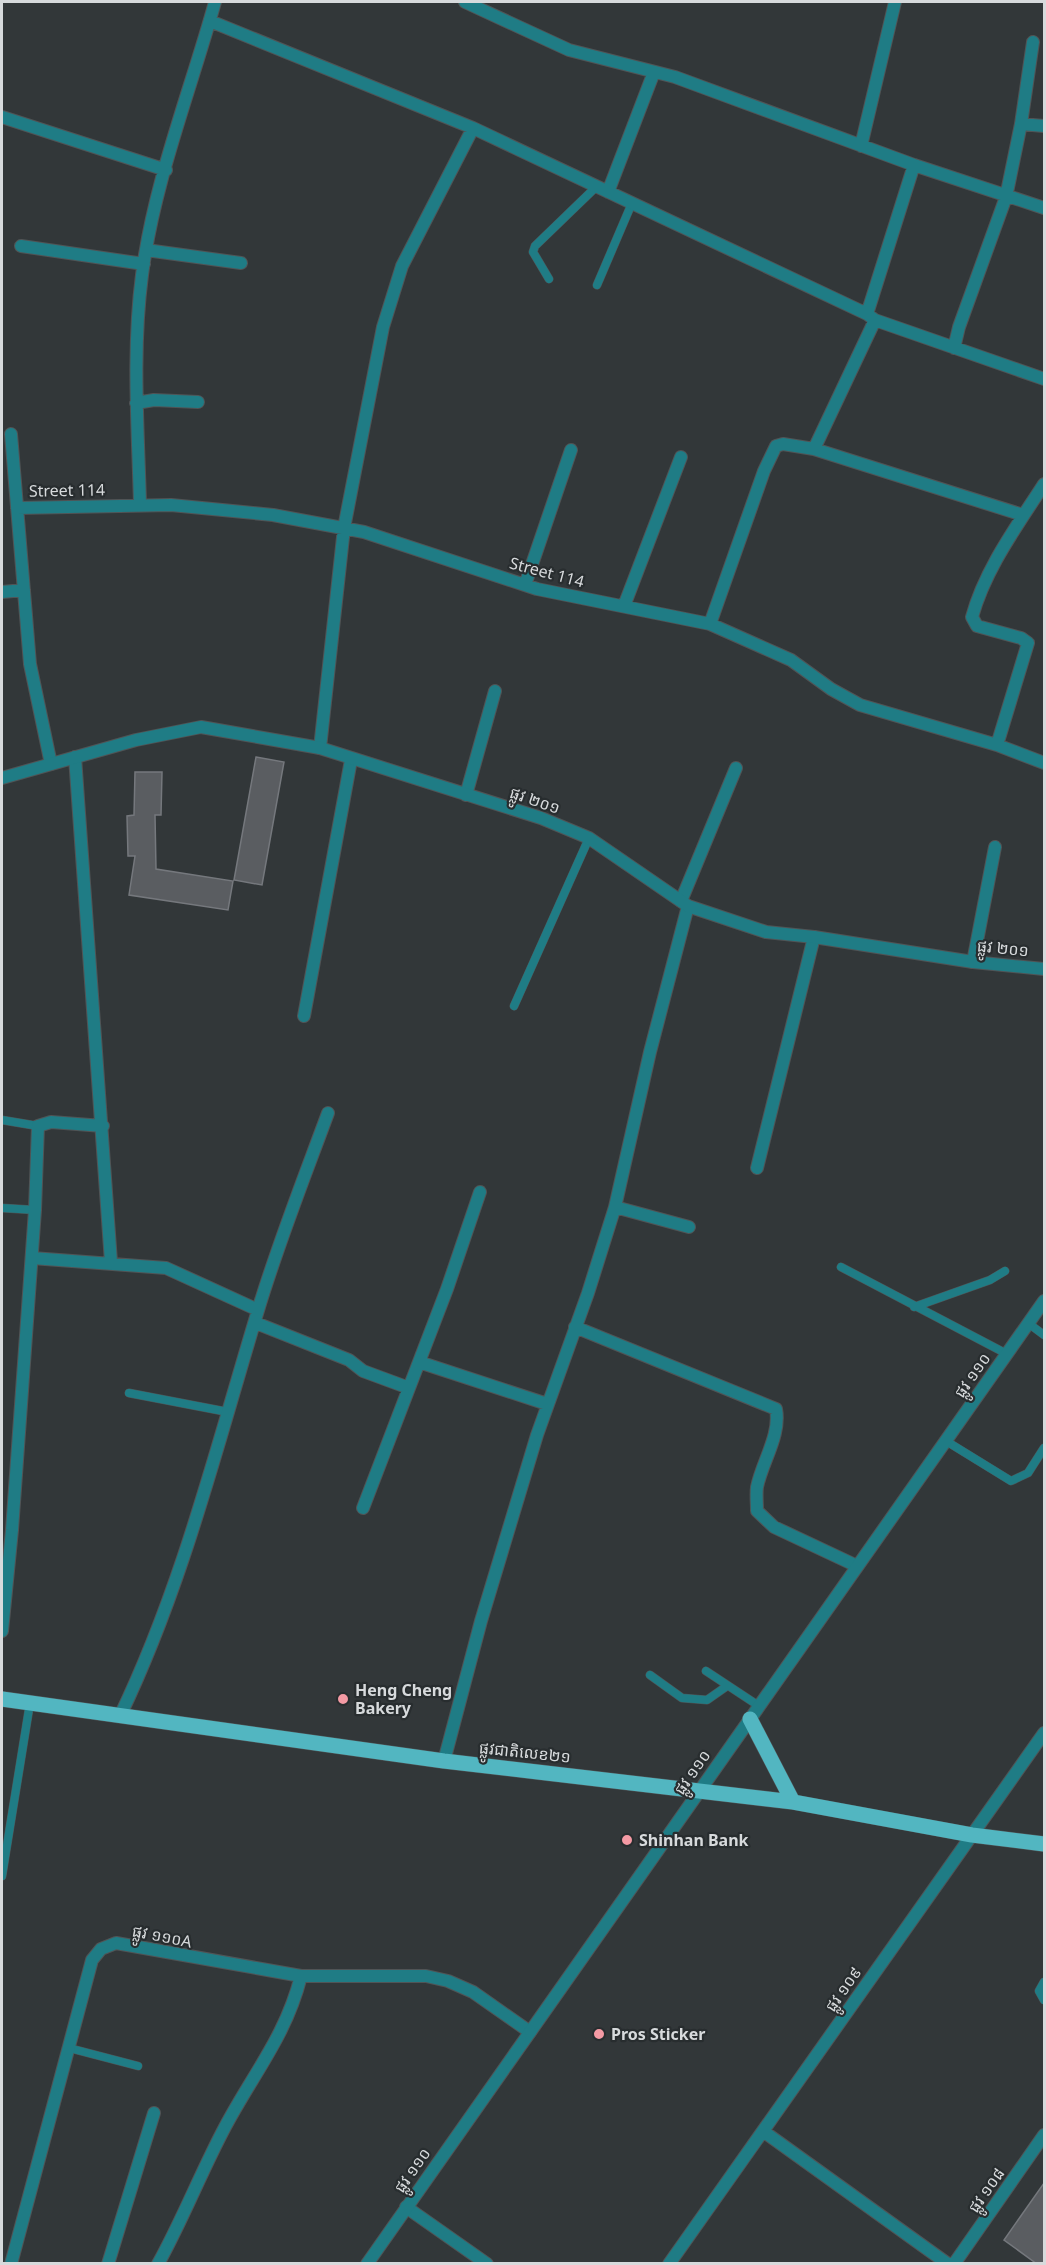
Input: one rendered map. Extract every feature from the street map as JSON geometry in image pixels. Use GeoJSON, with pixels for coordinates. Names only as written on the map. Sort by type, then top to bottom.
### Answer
{"type":"FeatureCollection","features":[{"type":"Feature","properties":{"kind":"main road","name":"ផ្លូវជាតិលេខ២១"},"geometry":{"type":"LineString","coordinates":[[2,1699],[444,1761],[793,1802],[972,1835],[1044,1844]]}},
{"type":"Feature","properties":{"kind":"main road"},"geometry":{"type":"LineString","coordinates":[[755,1712],[793,1802]]}},
{"type":"Feature","properties":{"kind":"street"},"geometry":{"type":"LineString","coordinates":[[140,504],[136,333],[146,250],[166,170],[215,2]]}},
{"type":"Feature","properties":{"kind":"street"},"geometry":{"type":"LineString","coordinates":[[465,2],[569,50],[654,72],[914,165],[1044,208]]}},
{"type":"Feature","properties":{"kind":"street"},"geometry":{"type":"LineString","coordinates":[[861,146],[895,2]]}},
{"type":"Feature","properties":{"kind":"street"},"geometry":{"type":"LineString","coordinates":[[210,21],[473,128],[871,317],[1044,379]]}},
{"type":"Feature","properties":{"kind":"street"},"geometry":{"type":"LineString","coordinates":[[954,348],[966,306],[1006,197],[1021,124],[1033,42]]}},
{"type":"Feature","properties":{"kind":"street"},"geometry":{"type":"LineString","coordinates":[[602,189],[654,72]]}},
{"type":"Feature","properties":{"kind":"street"},"geometry":{"type":"LineString","coordinates":[[2,117],[166,170]]}},
{"type":"Feature","properties":{"kind":"street"},"geometry":{"type":"LineString","coordinates":[[1021,124],[1044,126]]}},
{"type":"Feature","properties":{"kind":"street"},"geometry":{"type":"LineString","coordinates":[[320,748],[344,528],[383,327],[402,266],[473,128]]}},
{"type":"Feature","properties":{"kind":"street"},"geometry":{"type":"LineString","coordinates":[[814,449],[871,317],[914,165]]}},
{"type":"Feature","properties":{"kind":"street"},"geometry":{"type":"LineString","coordinates":[[21,246],[144,264]]}},
{"type":"Feature","properties":{"kind":"street"},"geometry":{"type":"LineString","coordinates":[[146,250],[241,263]]}},
{"type":"Feature","properties":{"kind":"street"},"geometry":{"type":"LineString","coordinates":[[136,403],[154,400],[198,402]]}},
{"type":"Feature","properties":{"kind":"street"},"geometry":{"type":"LineString","coordinates":[[11,434],[30,664],[51,764]]}},
{"type":"Feature","properties":{"kind":"street"},"geometry":{"type":"LineString","coordinates":[[710,624],[764,471],[776,446],[783,444],[814,449],[1023,515]]}},
{"type":"Feature","properties":{"kind":"street"},"geometry":{"type":"LineString","coordinates":[[525,585],[571,450]]}},
{"type":"Feature","properties":{"kind":"street"},"geometry":{"type":"LineString","coordinates":[[624,606],[681,457]]}},
{"type":"Feature","properties":{"kind":"street"},"geometry":{"type":"LineString","coordinates":[[998,745],[1029,643],[1021,638],[977,626],[972,617],[976,601],[1023,515],[1044,484]]}},
{"type":"Feature","properties":{"kind":"street","name":"Street 114"},"geometry":{"type":"LineString","coordinates":[[17,508],[140,504],[227,509],[344,528],[444,556],[525,585],[710,624],[791,660],[831,689],[860,705],[998,745],[1044,763]]}},
{"type":"Feature","properties":{"kind":"street"},"geometry":{"type":"LineString","coordinates":[[2,592],[24,590]]}},
{"type":"Feature","properties":{"kind":"street"},"geometry":{"type":"LineString","coordinates":[[466,795],[495,691]]}},
{"type":"Feature","properties":{"kind":"street","name":"ផ្លូវ ២០១"},"geometry":{"type":"LineString","coordinates":[[2,778],[136,740],[201,726],[320,748],[351,760],[541,818],[589,838],[685,904],[766,932],[814,937],[973,962],[1044,969]]}},
{"type":"Feature","properties":{"kind":"street"},"geometry":{"type":"LineString","coordinates":[[75,757],[111,1262]]}},
{"type":"Feature","properties":{"kind":"street"},"geometry":{"type":"LineString","coordinates":[[304,1016],[351,760]]}},
{"type":"Feature","properties":{"kind":"street"},"geometry":{"type":"LineString","coordinates":[[444,1761],[482,1621],[547,1404],[615,1207],[685,904],[736,768]]}},
{"type":"Feature","properties":{"kind":"street"},"geometry":{"type":"LineString","coordinates":[[973,962],[995,847]]}},
{"type":"Feature","properties":{"kind":"street"},"geometry":{"type":"LineString","coordinates":[[758,1168],[814,937]]}},
{"type":"Feature","properties":{"kind":"street"},"geometry":{"type":"LineString","coordinates":[[120,1716],[166,1609],[205,1494],[257,1316],[328,1113]]}},
{"type":"Feature","properties":{"kind":"street"},"geometry":{"type":"LineString","coordinates":[[2,1631],[12,1530],[32,1258],[39,1126],[51,1122],[103,1126]]}},
{"type":"Feature","properties":{"kind":"street"},"geometry":{"type":"LineString","coordinates":[[363,1508],[419,1362],[480,1192]]}},
{"type":"Feature","properties":{"kind":"street"},"geometry":{"type":"LineString","coordinates":[[615,1207],[689,1227]]}},
{"type":"Feature","properties":{"kind":"street"},"geometry":{"type":"LineString","coordinates":[[32,1258],[111,1262],[166,1268],[257,1316],[349,1360],[363,1371],[409,1388]]}},
{"type":"Feature","properties":{"kind":"street","name":"ផ្លូវ ១១០"},"geometry":{"type":"LineString","coordinates":[[367,2264],[1044,1301]]}},
{"type":"Feature","properties":{"kind":"street"},"geometry":{"type":"LineString","coordinates":[[575,1327],[776,1409],[773,1439],[757,1488],[757,1510],[774,1527],[857,1566]]}},
{"type":"Feature","properties":{"kind":"street"},"geometry":{"type":"LineString","coordinates":[[419,1362],[547,1404]]}},
{"type":"Feature","properties":{"kind":"street","name":"ផ្លូវ ១០៩"},"geometry":{"type":"LineString","coordinates":[[669,2264],[1044,1733]]}},
{"type":"Feature","properties":{"kind":"street","name":"ផ្លូវ ១១០A"},"geometry":{"type":"LineString","coordinates":[[11,2264],[92,1960],[101,1949],[116,1943],[301,1976],[426,1976],[448,1981],[473,1992],[530,2032]]}},
{"type":"Feature","properties":{"kind":"street"},"geometry":{"type":"LineString","coordinates":[[158,2264],[187,2210],[225,2127],[269,2055],[293,2008],[301,1976]]}},
{"type":"Feature","properties":{"kind":"street"},"geometry":{"type":"LineString","coordinates":[[108,2264],[154,2113]]}},
{"type":"Feature","properties":{"kind":"street"},"geometry":{"type":"LineString","coordinates":[[763,2131],[948,2264]]}},
{"type":"Feature","properties":{"kind":"street","name":"ផ្លូវ ១០៨"},"geometry":{"type":"LineString","coordinates":[[954,2264],[1044,2135]]}},
{"type":"Feature","properties":{"kind":"street"},"geometry":{"type":"LineString","coordinates":[[406,2207],[487,2264]]}},
{"type":"Feature","properties":{"kind":"lane"},"geometry":{"type":"LineString","coordinates":[[549,279],[533,252],[536,246],[602,189]]}},
{"type":"Feature","properties":{"kind":"lane"},"geometry":{"type":"LineString","coordinates":[[597,285],[632,203]]}},
{"type":"Feature","properties":{"kind":"lane"},"geometry":{"type":"LineString","coordinates":[[514,1006],[589,838]]}},
{"type":"Feature","properties":{"kind":"lane"},"geometry":{"type":"LineString","coordinates":[[2,1120],[39,1126]]}},
{"type":"Feature","properties":{"kind":"lane"},"geometry":{"type":"LineString","coordinates":[[2,1208],[35,1210]]}},
{"type":"Feature","properties":{"kind":"lane"},"geometry":{"type":"LineString","coordinates":[[841,1267],[1007,1354]]}},
{"type":"Feature","properties":{"kind":"lane"},"geometry":{"type":"LineString","coordinates":[[914,1307],[990,1280],[1005,1271]]}},
{"type":"Feature","properties":{"kind":"lane"},"geometry":{"type":"LineString","coordinates":[[1028,1323],[1044,1335]]}},
{"type":"Feature","properties":{"kind":"lane"},"geometry":{"type":"LineString","coordinates":[[129,1393],[228,1412]]}},
{"type":"Feature","properties":{"kind":"lane"},"geometry":{"type":"LineString","coordinates":[[946,1441],[1011,1481],[1028,1473],[1044,1451]]}},
{"type":"Feature","properties":{"kind":"lane"},"geometry":{"type":"LineString","coordinates":[[706,1671],[727,1686],[755,1712]]}},
{"type":"Feature","properties":{"kind":"lane"},"geometry":{"type":"LineString","coordinates":[[650,1675],[682,1698],[707,1700],[727,1686]]}},
{"type":"Feature","properties":{"kind":"lane"},"geometry":{"type":"LineString","coordinates":[[2,1876],[30,1703]]}},
{"type":"Feature","properties":{"kind":"lane"},"geometry":{"type":"LineString","coordinates":[[1044,1982],[1039,1991],[1044,2000]]}},
{"type":"Feature","properties":{"kind":"lane"},"geometry":{"type":"LineString","coordinates":[[69,2048],[138,2066]]}},
{"type":"Feature","properties":{"kind":"building"},"geometry":{"type":"Polygon","coordinates":[[[256,757],[284,762],[262,885],[234,880],[256,757]]]}},
{"type":"Feature","properties":{"kind":"building"},"geometry":{"type":"Polygon","coordinates":[[[135,772],[162,772],[161,815],[155,815],[156,869],[233,881],[228,910],[129,895],[135,856],[128,856],[127,816],[134,815],[135,772]]]}},
{"type":"Feature","properties":{"kind":"building"},"geometry":{"type":"Polygon","coordinates":[[[1044,2183],[1044,2264],[1037,2264],[1004,2240],[1044,2183]]]}},
{"type":"Feature","properties":{"kind":"place","name":"Heng Cheng Bakery"},"geometry":{"type":"Point","coordinates":[343,1699]}},
{"type":"Feature","properties":{"kind":"place","name":"Shinhan Bank"},"geometry":{"type":"Point","coordinates":[627,1840]}},
{"type":"Feature","properties":{"kind":"place","name":"Pros Sticker"},"geometry":{"type":"Point","coordinates":[599,2034]}}]}
